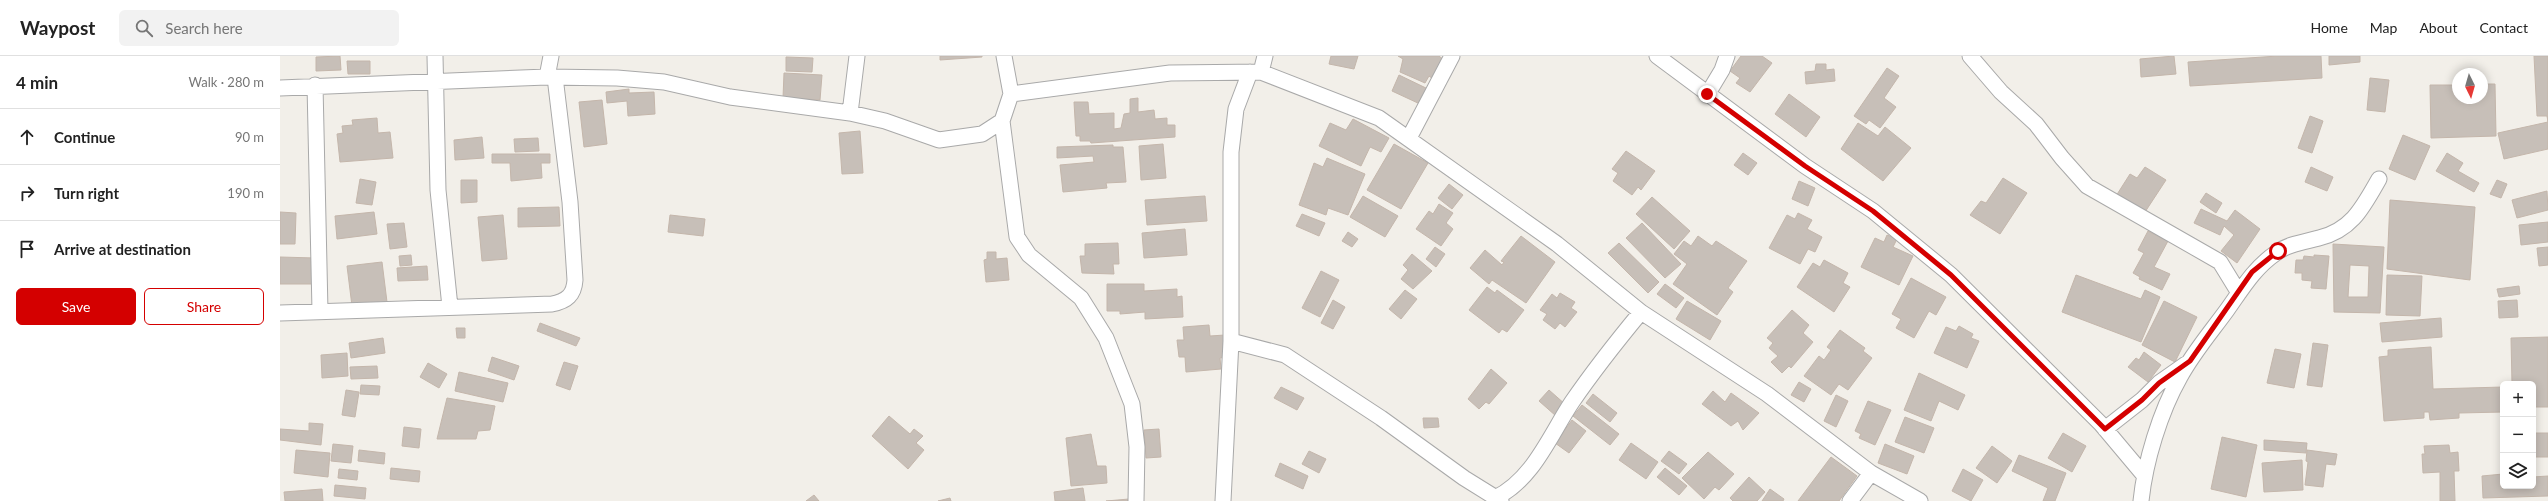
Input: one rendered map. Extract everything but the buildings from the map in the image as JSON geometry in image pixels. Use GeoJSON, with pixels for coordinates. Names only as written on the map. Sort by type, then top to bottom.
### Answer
{"type":"FeatureCollection","features":[{"type":"Feature","properties":{"kind":"street"},"geometry":{"type":"LineString","coordinates":[[435,56],[434,81],[438,190],[450,307]]}},
{"type":"Feature","properties":{"kind":"street"},"geometry":{"type":"LineString","coordinates":[[280,313],[552,304],[563,302],[569,298],[574,288],[570,202],[551,77],[551,56]]}},
{"type":"Feature","properties":{"kind":"street"},"geometry":{"type":"LineString","coordinates":[[850,113],[857,56]]}},
{"type":"Feature","properties":{"kind":"street"},"geometry":{"type":"LineString","coordinates":[[1004,56],[1011,94],[1002,121],[1017,237],[1029,255],[1081,298],[1106,338],[1132,404],[1137,447],[1136,501]]}},
{"type":"Feature","properties":{"kind":"street"},"geometry":{"type":"LineString","coordinates":[[1223,501],[1231,340],[1231,152],[1236,109],[1265,56]]}},
{"type":"Feature","properties":{"kind":"street"},"geometry":{"type":"LineString","coordinates":[[1409,138],[1452,56]]}},
{"type":"Feature","properties":{"kind":"street"},"geometry":{"type":"LineString","coordinates":[[1657,56],[1805,166],[1873,211],[1951,275],[2105,429],[2143,474]]}},
{"type":"Feature","properties":{"kind":"street"},"geometry":{"type":"LineString","coordinates":[[1707,94],[1722,70],[1727,56]]}},
{"type":"Feature","properties":{"kind":"street"},"geometry":{"type":"LineString","coordinates":[[1970,56],[2001,92],[2036,124],[2087,186],[2220,262],[2239,293]]}},
{"type":"Feature","properties":{"kind":"street"},"geometry":{"type":"LineString","coordinates":[[1011,94],[1170,73],[1256,72],[1379,118],[1557,244],[1641,312],[1767,394],[1871,472],[1920,501]]}},
{"type":"Feature","properties":{"kind":"street"},"geometry":{"type":"LineString","coordinates":[[280,88],[551,77],[617,78],[664,82],[730,97],[850,113],[885,121],[939,140],[982,134],[1002,121]]}},
{"type":"Feature","properties":{"kind":"street"},"geometry":{"type":"LineString","coordinates":[[315,86],[320,311]]}},
{"type":"Feature","properties":{"kind":"street"},"geometry":{"type":"LineString","coordinates":[[2141,501],[2143,474],[2161,422],[2179,378],[2239,293],[2252,272],[2278,251],[2296,244],[2321,238],[2352,223],[2361,212],[2379,179]]}},
{"type":"Feature","properties":{"kind":"street"},"geometry":{"type":"LineString","coordinates":[[1231,340],[1285,355],[1382,418],[1464,478],[1498,499],[1510,491],[1524,476],[1572,402],[1641,312]]}},
{"type":"Feature","properties":{"kind":"street"},"geometry":{"type":"LineString","coordinates":[[2105,429],[2142,400],[2159,383],[2190,361]]}},
{"type":"Feature","properties":{"kind":"street"},"geometry":{"type":"LineString","coordinates":[[1850,501],[1871,472]]}},
{"type":"Feature","properties":{"kind":"route"},"geometry":{"type":"LineString","coordinates":[[1707,94],[1805,166],[1873,211],[1951,275],[2105,429],[2142,400],[2175,370],[2190,361],[2205,338],[2239,293],[2252,272],[2278,251]]}}]}
